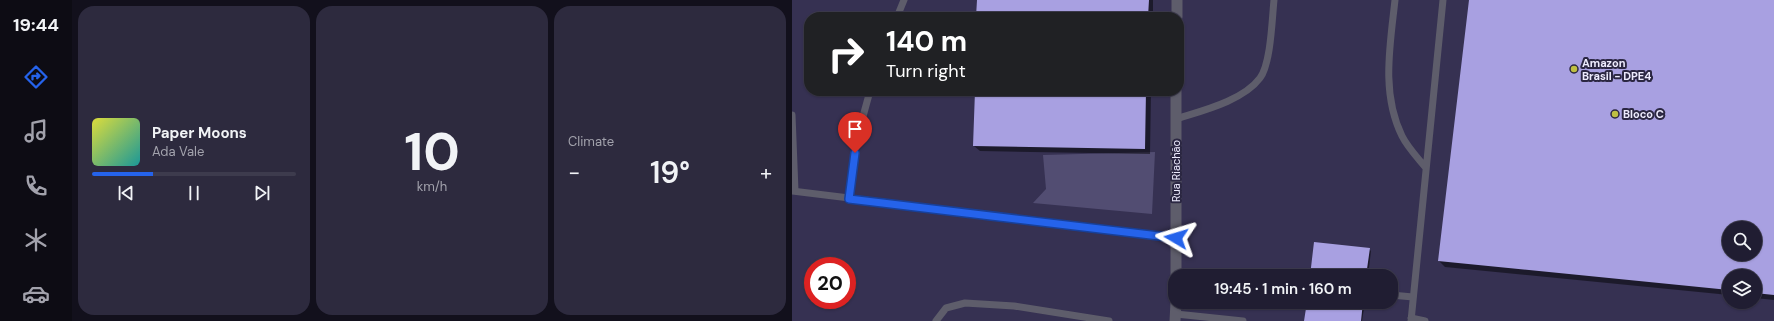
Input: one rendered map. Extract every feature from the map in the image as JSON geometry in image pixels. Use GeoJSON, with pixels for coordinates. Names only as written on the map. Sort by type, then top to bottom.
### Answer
{"type":"FeatureCollection","features":[{"type":"Feature","properties":{"kind":"street"},"geometry":{"type":"LineString","coordinates":[[1177,0],[1177,12]]}},
{"type":"Feature","properties":{"kind":"street","name":"Rua Riachão"},"geometry":{"type":"LineString","coordinates":[[1176,96],[1176,269]]}},
{"type":"Feature","properties":{"kind":"lane"},"geometry":{"type":"LineString","coordinates":[[899,12],[904,0]]}},
{"type":"Feature","properties":{"kind":"lane"},"geometry":{"type":"LineString","coordinates":[[1176,119],[1210,108],[1231,99],[1250,88],[1260,77],[1268,56],[1274,0]]}},
{"type":"Feature","properties":{"kind":"lane"},"geometry":{"type":"LineString","coordinates":[[1395,0],[1390,47],[1388,89],[1393,113],[1402,137],[1426,168]]}},
{"type":"Feature","properties":{"kind":"lane"},"geometry":{"type":"LineString","coordinates":[[1425,321],[1411,320],[1443,0]]}},
{"type":"Feature","properties":{"kind":"lane"},"geometry":{"type":"LineString","coordinates":[[849,199],[857,138],[869,96]]}},
{"type":"Feature","properties":{"kind":"lane"},"geometry":{"type":"LineString","coordinates":[[792,115],[793,191],[1176,238]]}},
{"type":"Feature","properties":{"kind":"lane"},"geometry":{"type":"LineString","coordinates":[[1398,296],[1413,297]]}},
{"type":"Feature","properties":{"kind":"lane"},"geometry":{"type":"LineString","coordinates":[[936,321],[946,308],[965,303],[1014,306],[1109,321]]}},
{"type":"Feature","properties":{"kind":"lane"},"geometry":{"type":"LineString","coordinates":[[1176,318],[1243,321]]}},
{"type":"Feature","properties":{"kind":"shaded area"},"geometry":{"type":"Polygon","coordinates":[[[792,0],[1774,0],[1774,321],[792,321],[792,0]]]}},
{"type":"Feature","properties":{"kind":"shaded area"},"geometry":{"type":"Polygon","coordinates":[[[1155,152],[1152,214],[1033,203],[1046,189],[1043,155],[1155,152]]]}},
{"type":"Feature","properties":{"kind":"building"},"geometry":{"type":"Polygon","coordinates":[[[977,0],[1149,0],[1148,12],[976,12],[977,0]]]}},
{"type":"Feature","properties":{"kind":"building","name":"Bloco C"},"geometry":{"type":"Polygon","coordinates":[[[1469,0],[1774,0],[1774,295],[1762,294],[1762,269],[1722,269],[1722,289],[1438,261],[1469,0]]]}},
{"type":"Feature","properties":{"kind":"building"},"geometry":{"type":"Polygon","coordinates":[[[975,96],[1146,96],[1145,149],[973,146],[975,96]]]}},
{"type":"Feature","properties":{"kind":"building"},"geometry":{"type":"Polygon","coordinates":[[[1314,242],[1370,248],[1367,269],[1311,269],[1314,242]]]}},
{"type":"Feature","properties":{"kind":"building"},"geometry":{"type":"Polygon","coordinates":[[[1306,309],[1362,309],[1361,321],[1304,321],[1306,309]]]}},
{"type":"Feature","properties":{"kind":"place","name":"Amazon Brasil - DPE4"},"geometry":{"type":"Point","coordinates":[1574,69]}},
{"type":"Feature","properties":{"kind":"place","name":"Bloco C"},"geometry":{"type":"Point","coordinates":[1615,114]}},
{"type":"Feature","properties":{"kind":"route"},"geometry":{"type":"LineString","coordinates":[[855,153],[849,199],[1176,238]]}}]}
